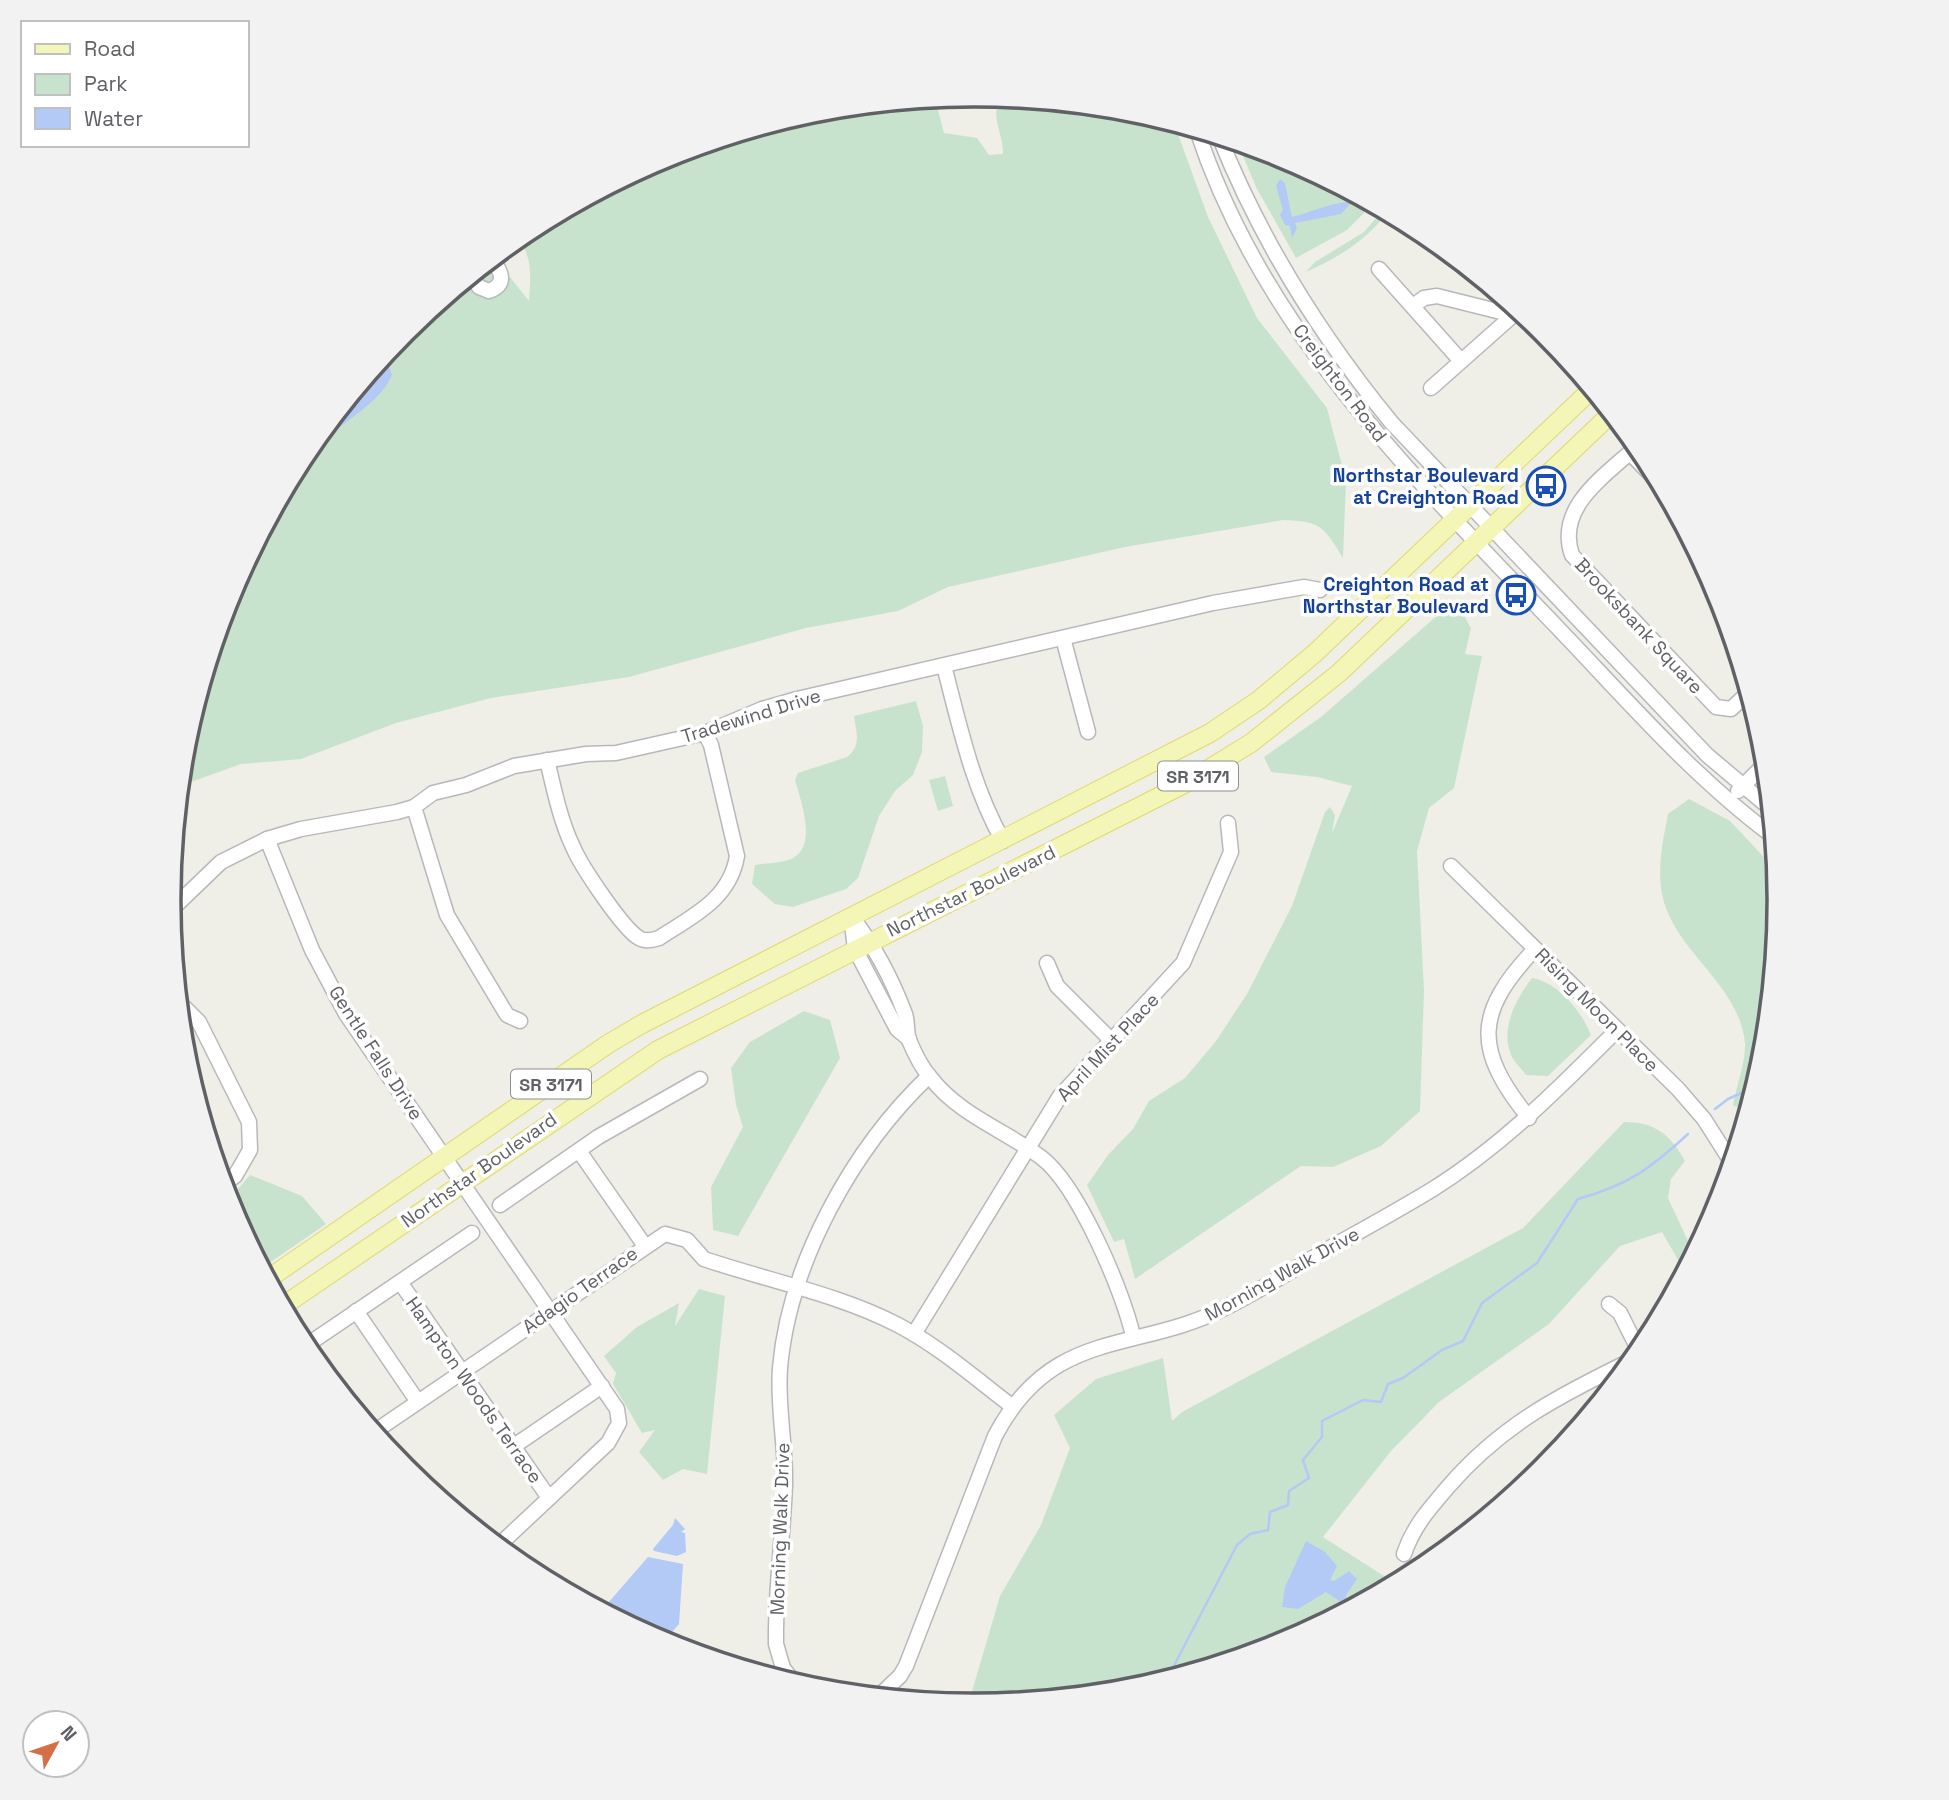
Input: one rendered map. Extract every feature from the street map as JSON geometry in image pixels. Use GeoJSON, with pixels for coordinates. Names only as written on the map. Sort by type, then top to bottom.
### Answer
{"type":"FeatureCollection","features":[{"type":"Feature","properties":{"kind":"main road","name":"Northstar Boulevard"},"geometry":{"type":"LineString","coordinates":[[275,1274],[642,1024],[1200,739],[1259,700],[1315,653],[1586,395]]}},
{"type":"Feature","properties":{"kind":"main road","name":"Northstar Boulevard"},"geometry":{"type":"LineString","coordinates":[[290,1301],[628,1068],[698,1027],[1174,790],[1251,743],[1339,673],[1606,419]]}},
{"type":"Feature","properties":{"kind":"street","name":"Creighton Road"},"geometry":{"type":"LineString","coordinates":[[1201,140],[1211,170],[1254,258],[1316,357],[1377,434],[1476,543],[1693,770],[1764,829]]}},
{"type":"Feature","properties":{"kind":"street","name":"Creighton Road"},"geometry":{"type":"LineString","coordinates":[[1224,148],[1261,230],[1314,321],[1391,422],[1707,755],[1762,801]]}},
{"type":"Feature","properties":{"kind":"street"},"geometry":{"type":"LineString","coordinates":[[476,284],[489,291],[497,288],[502,280],[497,267]]}},
{"type":"Feature","properties":{"kind":"street"},"geometry":{"type":"LineString","coordinates":[[1379,269],[1461,361]]}},
{"type":"Feature","properties":{"kind":"street"},"geometry":{"type":"LineString","coordinates":[[1413,306],[1424,298],[1437,296],[1504,310]]}},
{"type":"Feature","properties":{"kind":"street"},"geometry":{"type":"LineString","coordinates":[[1432,388],[1511,316]]}},
{"type":"Feature","properties":{"kind":"street","name":"Brooksbank Square"},"geometry":{"type":"LineString","coordinates":[[1630,453],[1578,502],[1567,533],[1573,555],[1716,707],[1731,709],[1742,699]]}},
{"type":"Feature","properties":{"kind":"street","name":"Tradewind Drive"},"geometry":{"type":"LineString","coordinates":[[181,900],[221,862],[267,839],[301,829],[414,807],[433,793],[466,785],[514,766],[616,753],[705,733],[762,709],[797,699],[1213,603],[1304,587],[1320,590]]}},
{"type":"Feature","properties":{"kind":"street"},"geometry":{"type":"LineString","coordinates":[[1063,638],[1087,732]]}},
{"type":"Feature","properties":{"kind":"street"},"geometry":{"type":"LineString","coordinates":[[944,666],[970,766],[982,800],[1003,841]]}},
{"type":"Feature","properties":{"kind":"street"},"geometry":{"type":"LineString","coordinates":[[547,760],[559,811],[573,848],[628,929],[640,940],[650,941],[659,938],[713,902],[724,891],[734,870],[737,856],[711,745],[705,733]]}},
{"type":"Feature","properties":{"kind":"street"},"geometry":{"type":"LineString","coordinates":[[1729,800],[1757,771]]}},
{"type":"Feature","properties":{"kind":"street"},"geometry":{"type":"LineString","coordinates":[[414,807],[447,915],[507,1015],[520,1021]]}},
{"type":"Feature","properties":{"kind":"street","name":"April Mist Place"},"geometry":{"type":"LineString","coordinates":[[914,1334],[1060,1096],[1176,974],[1193,946],[1231,852],[1228,823]]}},
{"type":"Feature","properties":{"kind":"street","name":"Gentle Falls Drive"},"geometry":{"type":"LineString","coordinates":[[267,839],[312,950],[346,1014],[617,1409],[619,1423],[615,1433],[505,1539]]}},
{"type":"Feature","properties":{"kind":"street","name":"Rising Moon Place"},"geometry":{"type":"LineString","coordinates":[[1451,866],[1704,1119],[1726,1154]]}},
{"type":"Feature","properties":{"kind":"street"},"geometry":{"type":"LineString","coordinates":[[851,916],[897,1030],[909,1039],[929,1076],[974,1117],[1027,1148],[1054,1170],[1075,1196],[1128,1316],[1133,1336]]}},
{"type":"Feature","properties":{"kind":"street"},"geometry":{"type":"LineString","coordinates":[[1529,1118],[1502,1084],[1491,1056],[1488,1030],[1495,1001],[1502,986],[1535,949]]}},
{"type":"Feature","properties":{"kind":"street"},"geometry":{"type":"LineString","coordinates":[[1047,963],[1058,986],[1112,1041]]}},
{"type":"Feature","properties":{"kind":"street"},"geometry":{"type":"LineString","coordinates":[[189,1012],[199,1022],[249,1122],[250,1150],[232,1178]]}},
{"type":"Feature","properties":{"kind":"street","name":"Morning Walk Drive"},"geometry":{"type":"LineString","coordinates":[[888,1688],[906,1666],[989,1449],[1013,1407],[1038,1381],[1068,1360],[1097,1346],[1181,1327],[1228,1307],[1440,1185],[1478,1160],[1529,1118],[1617,1030]]}},
{"type":"Feature","properties":{"kind":"street","name":"Morning Walk Drive"},"geometry":{"type":"LineString","coordinates":[[787,1670],[778,1656],[775,1631],[785,1475],[780,1372],[789,1319],[818,1234],[856,1163],[906,1097],[929,1076]]}},
{"type":"Feature","properties":{"kind":"street"},"geometry":{"type":"LineString","coordinates":[[500,1205],[598,1137],[700,1079]]}},
{"type":"Feature","properties":{"kind":"street"},"geometry":{"type":"LineString","coordinates":[[579,1152],[645,1246]]}},
{"type":"Feature","properties":{"kind":"street"},"geometry":{"type":"LineString","coordinates":[[314,1340],[472,1233]]}},
{"type":"Feature","properties":{"kind":"street","name":"Adagio Terrace"},"geometry":{"type":"LineString","coordinates":[[382,1427],[665,1234],[677,1235],[687,1240],[704,1259],[799,1289]]}},
{"type":"Feature","properties":{"kind":"street","name":"Hampton Woods Terrace"},"geometry":{"type":"LineString","coordinates":[[400,1282],[549,1498]]}},
{"type":"Feature","properties":{"kind":"street"},"geometry":{"type":"LineString","coordinates":[[799,1289],[852,1305],[914,1334],[1013,1407]]}},
{"type":"Feature","properties":{"kind":"street"},"geometry":{"type":"LineString","coordinates":[[1609,1304],[1620,1313],[1634,1341]]}},
{"type":"Feature","properties":{"kind":"street"},"geometry":{"type":"LineString","coordinates":[[356,1311],[418,1402]]}},
{"type":"Feature","properties":{"kind":"street"},"geometry":{"type":"LineString","coordinates":[[1404,1554],[1412,1530],[1463,1469],[1497,1438],[1559,1395],[1614,1368]]}},
{"type":"Feature","properties":{"kind":"street"},"geometry":{"type":"LineString","coordinates":[[514,1447],[602,1386]]}},
{"type":"Feature","properties":{"kind":"green space"},"geometry":{"type":"Polygon","coordinates":[[[997,107],[1026,108],[1078,114],[1178,133],[1208,217],[1257,318],[1327,408],[1346,481],[1343,558],[1326,533],[1314,524],[1283,520],[1125,547],[948,587],[898,611],[806,628],[629,677],[491,698],[396,723],[301,759],[241,764],[190,782],[196,745],[223,645],[263,549],[288,503],[345,417],[378,377],[451,304],[500,265],[529,301],[529,260],[523,248],[578,213],[624,189],[671,167],[720,149],[820,122],[937,108],[944,133],[977,138],[989,155],[1003,154],[997,107]]]}},
{"type":"Feature","properties":{"kind":"green space"},"geometry":{"type":"Polygon","coordinates":[[[1242,154],[1325,189],[1364,209],[1364,213],[1347,230],[1296,258],[1257,189],[1242,154]]]}},
{"type":"Feature","properties":{"kind":"green space"},"geometry":{"type":"Polygon","coordinates":[[[1377,217],[1382,220],[1340,254],[1306,272],[1315,262],[1364,232],[1377,217]]]}},
{"type":"Feature","properties":{"kind":"green space"},"geometry":{"type":"Polygon","coordinates":[[[1455,600],[1471,628],[1465,654],[1482,656],[1454,788],[1429,808],[1417,851],[1424,991],[1420,1111],[1381,1146],[1333,1167],[1301,1166],[1135,1279],[1124,1239],[1114,1242],[1087,1185],[1108,1155],[1133,1129],[1149,1101],[1185,1078],[1216,1041],[1247,994],[1292,906],[1325,812],[1330,807],[1335,815],[1332,833],[1352,786],[1317,777],[1271,772],[1264,757],[1321,717],[1455,600]]]}},
{"type":"Feature","properties":{"kind":"green space"},"geometry":{"type":"Polygon","coordinates":[[[916,701],[923,726],[922,752],[913,775],[895,791],[879,816],[858,878],[846,889],[793,907],[775,904],[752,884],[755,865],[793,858],[805,843],[805,821],[795,780],[798,773],[852,753],[857,738],[854,716],[916,701]]]}},
{"type":"Feature","properties":{"kind":"green space"},"geometry":{"type":"Polygon","coordinates":[[[945,776],[953,806],[938,811],[929,780],[945,776]]]}},
{"type":"Feature","properties":{"kind":"green space"},"geometry":{"type":"Polygon","coordinates":[[[1689,799],[1730,821],[1766,860],[1768,900],[1761,1004],[1753,1055],[1740,1107],[1733,1106],[1745,1050],[1740,1022],[1731,1002],[1679,933],[1668,914],[1662,894],[1660,864],[1668,814],[1689,799]]]}},
{"type":"Feature","properties":{"kind":"green space"},"geometry":{"type":"Polygon","coordinates":[[[1532,978],[1551,985],[1568,999],[1582,1017],[1591,1035],[1548,1076],[1526,1075],[1513,1058],[1508,1042],[1512,1013],[1532,978]]]}},
{"type":"Feature","properties":{"kind":"green space"},"geometry":{"type":"Polygon","coordinates":[[[804,1011],[830,1020],[840,1058],[738,1236],[713,1230],[711,1187],[743,1127],[736,1105],[731,1068],[750,1042],[804,1011]]]}},
{"type":"Feature","properties":{"kind":"green space"},"geometry":{"type":"Polygon","coordinates":[[[1624,1122],[1644,1124],[1660,1131],[1674,1144],[1685,1161],[1671,1179],[1668,1198],[1689,1244],[1680,1263],[1662,1232],[1620,1246],[1549,1324],[1439,1402],[1391,1451],[1323,1537],[1388,1577],[1278,1633],[1180,1666],[1078,1686],[1026,1692],[972,1693],[1000,1596],[1041,1525],[1070,1448],[1054,1415],[1096,1379],[1163,1358],[1172,1421],[1182,1412],[1523,1228],[1624,1122]]]}},
{"type":"Feature","properties":{"kind":"green space"},"geometry":{"type":"Polygon","coordinates":[[[250,1175],[302,1196],[326,1224],[269,1263],[242,1204],[238,1189],[250,1175]]]}},
{"type":"Feature","properties":{"kind":"green space"},"geometry":{"type":"Polygon","coordinates":[[[699,1289],[725,1296],[707,1474],[683,1469],[663,1480],[639,1452],[655,1430],[642,1433],[613,1384],[616,1373],[604,1356],[637,1327],[679,1303],[675,1326],[699,1289]]]}},
{"type":"Feature","properties":{"kind":"water"},"geometry":{"type":"Polygon","coordinates":[[[1280,179],[1285,183],[1292,217],[1332,205],[1351,203],[1341,214],[1295,223],[1297,228],[1292,238],[1290,226],[1285,225],[1280,215],[1283,210],[1276,186],[1280,179]]]}},
{"type":"Feature","properties":{"kind":"water"},"geometry":{"type":"Polygon","coordinates":[[[389,366],[392,375],[385,387],[363,409],[337,429],[389,366]]]}},
{"type":"Feature","properties":{"kind":"water"},"geometry":{"type":"Polygon","coordinates":[[[675,1518],[685,1529],[681,1532],[685,1533],[686,1552],[677,1556],[654,1551],[673,1525],[675,1518]]]}},
{"type":"Feature","properties":{"kind":"water"},"geometry":{"type":"Polygon","coordinates":[[[1306,1541],[1325,1552],[1337,1566],[1330,1580],[1334,1581],[1349,1571],[1357,1579],[1346,1595],[1346,1600],[1342,1602],[1326,1592],[1298,1609],[1282,1607],[1285,1587],[1306,1541]]]}},
{"type":"Feature","properties":{"kind":"water"},"geometry":{"type":"Polygon","coordinates":[[[648,1557],[683,1564],[679,1624],[672,1632],[608,1603],[648,1557]]]}},
{"type":"Feature","properties":{"kind":"waterway"},"geometry":{"type":"LineString","coordinates":[[1715,1109],[1744,1092]]}},
{"type":"Feature","properties":{"kind":"waterway"},"geometry":{"type":"LineString","coordinates":[[1173,1668],[1237,1545],[1250,1534],[1268,1530],[1270,1512],[1288,1505],[1289,1491],[1309,1478],[1303,1460],[1322,1437],[1322,1421],[1363,1400],[1381,1402],[1388,1384],[1403,1378],[1442,1350],[1463,1341],[1482,1303],[1537,1263],[1578,1199],[1625,1182],[1662,1157],[1688,1134]]}},
{"type":"Feature","properties":{"kind":"place","name":"Northstar Boulevard at Creighton Road"},"geometry":{"type":"Point","coordinates":[1546,486]}},
{"type":"Feature","properties":{"kind":"place","name":"Creighton Road at Northstar Boulevard"},"geometry":{"type":"Point","coordinates":[1516,595]}}]}
